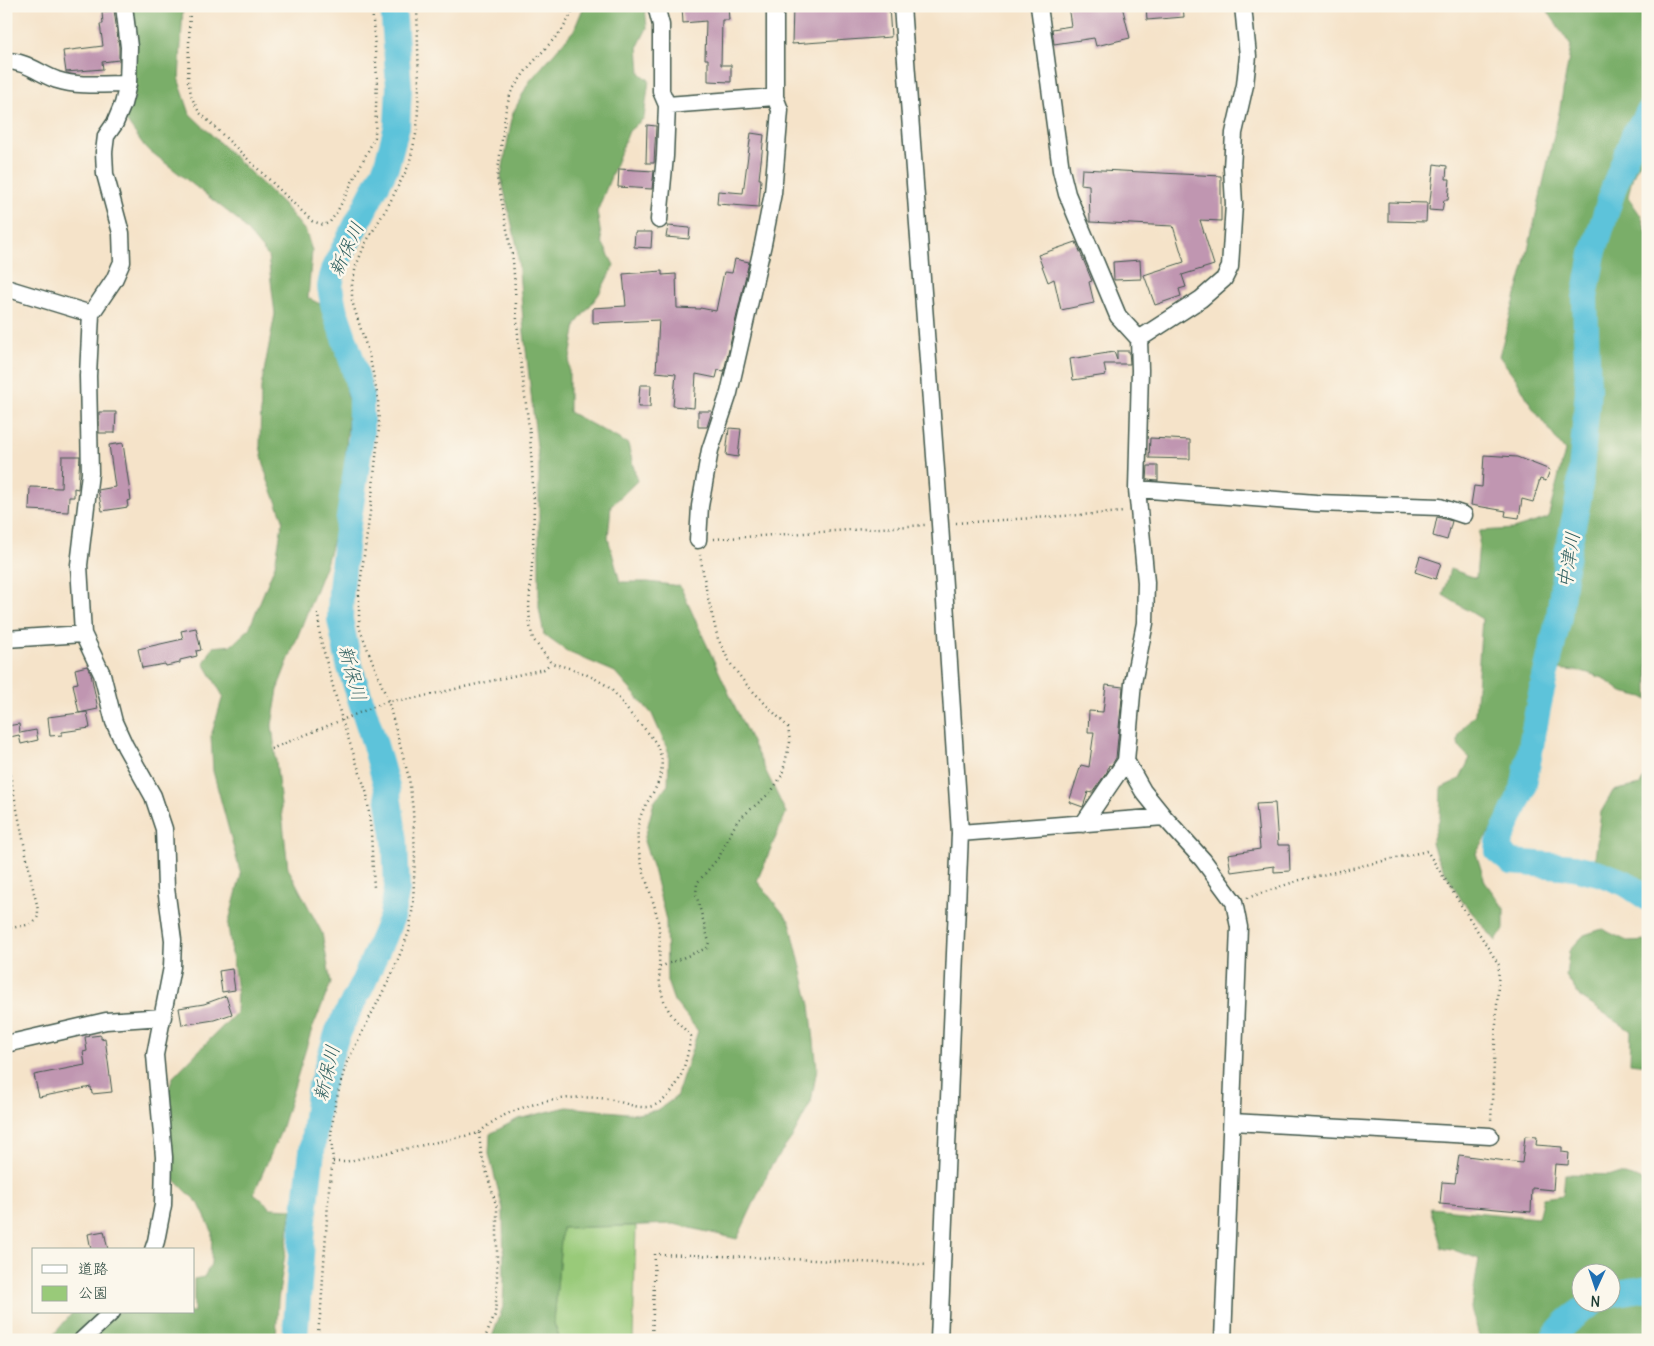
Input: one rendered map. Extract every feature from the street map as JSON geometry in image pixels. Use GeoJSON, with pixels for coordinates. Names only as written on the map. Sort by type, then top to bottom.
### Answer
{"type":"FeatureCollection","features":[{"type":"Feature","properties":{"kind":"street"},"geometry":{"type":"LineString","coordinates":[[124,6],[129,47],[128,84],[124,104],[106,136],[104,152],[105,174],[121,233],[122,262],[114,280],[91,314],[88,376],[90,473],[79,565],[83,634],[102,674],[114,722],[153,796],[164,829],[166,888],[173,940],[172,967],[156,1055],[164,1157],[163,1205],[154,1248]]}},
{"type":"Feature","properties":{"kind":"street"},"geometry":{"type":"LineString","coordinates":[[656,6],[661,25],[661,91],[667,105],[665,156],[659,220]]}},
{"type":"Feature","properties":{"kind":"street"},"geometry":{"type":"LineString","coordinates":[[698,540],[700,506],[710,450],[729,393],[773,193],[780,110],[775,97],[775,6]]}},
{"type":"Feature","properties":{"kind":"street"},"geometry":{"type":"LineString","coordinates":[[902,6],[940,524],[960,833],[939,1340]]}},
{"type":"Feature","properties":{"kind":"street"},"geometry":{"type":"LineString","coordinates":[[1039,6],[1061,170],[1067,194],[1118,316],[1139,339],[1137,489],[1146,582],[1145,623],[1133,683],[1126,761],[1083,824]]}},
{"type":"Feature","properties":{"kind":"street"},"geometry":{"type":"LineString","coordinates":[[1139,339],[1201,299],[1224,279],[1230,267],[1234,204],[1232,168],[1234,133],[1245,85],[1248,56],[1243,6]]}},
{"type":"Feature","properties":{"kind":"street"},"geometry":{"type":"LineString","coordinates":[[6,61],[23,64],[56,80],[74,84],[128,84]]}},
{"type":"Feature","properties":{"kind":"street"},"geometry":{"type":"LineString","coordinates":[[667,105],[775,97]]}},
{"type":"Feature","properties":{"kind":"street"},"geometry":{"type":"LineString","coordinates":[[6,288],[91,314]]}},
{"type":"Feature","properties":{"kind":"street"},"geometry":{"type":"LineString","coordinates":[[1137,489],[1316,502],[1440,507],[1464,515]]}},
{"type":"Feature","properties":{"kind":"street"},"geometry":{"type":"LineString","coordinates":[[6,639],[83,634]]}},
{"type":"Feature","properties":{"kind":"street"},"geometry":{"type":"LineString","coordinates":[[1126,761],[1143,791],[1203,860],[1234,902],[1239,927],[1223,1340]]}},
{"type":"Feature","properties":{"kind":"street"},"geometry":{"type":"LineString","coordinates":[[960,833],[1164,817]]}},
{"type":"Feature","properties":{"kind":"street"},"geometry":{"type":"LineString","coordinates":[[6,1044],[106,1021],[163,1016]]}},
{"type":"Feature","properties":{"kind":"street"},"geometry":{"type":"LineString","coordinates":[[1232,1122],[1490,1136]]}},
{"type":"Feature","properties":{"kind":"street"},"geometry":{"type":"LineString","coordinates":[[82,1340],[110,1314]]}},
{"type":"Feature","properties":{"kind":"path"},"geometry":{"type":"LineString","coordinates":[[190,6],[188,81],[192,98],[199,112],[312,221],[324,225],[330,222],[337,212],[375,137],[377,78],[372,6]]}},
{"type":"Feature","properties":{"kind":"path"},"geometry":{"type":"LineString","coordinates":[[317,1340],[329,1188],[333,1162],[331,1134],[335,1105],[346,1064],[392,974],[410,932],[413,906],[415,855],[413,810],[408,778],[388,701],[359,627],[359,592],[379,428],[378,398],[370,358],[352,301],[352,284],[356,266],[365,244],[388,206],[411,156],[417,130],[419,86],[417,6]]}},
{"type":"Feature","properties":{"kind":"path"},"geometry":{"type":"LineString","coordinates":[[333,1162],[344,1162],[479,1132],[486,1125],[501,1116],[526,1107],[557,1100],[608,1099],[638,1107],[649,1107],[659,1103],[668,1096],[678,1084],[691,1036],[667,1007],[660,988],[658,921],[637,845],[641,810],[655,790],[661,773],[661,756],[657,742],[616,694],[605,684],[576,669],[551,663],[533,639],[530,626],[534,503],[530,435],[519,350],[513,260],[497,178],[506,109],[512,92],[527,69],[562,30],[576,6]]}},
{"type":"Feature","properties":{"kind":"path"},"geometry":{"type":"LineString","coordinates":[[660,967],[707,948],[709,942],[696,894],[697,883],[719,857],[737,821],[775,787],[782,775],[790,742],[788,727],[745,683],[730,663],[718,639],[707,594],[698,540],[1139,511]]}},
{"type":"Feature","properties":{"kind":"path"},"geometry":{"type":"LineString","coordinates":[[318,613],[320,636],[342,720],[367,794],[374,888]]}},
{"type":"Feature","properties":{"kind":"path"},"geometry":{"type":"LineString","coordinates":[[271,749],[388,701],[411,699],[544,669],[551,663]]}},
{"type":"Feature","properties":{"kind":"path"},"geometry":{"type":"LineString","coordinates":[[6,755],[34,894],[40,911],[37,920],[32,924],[6,928]]}},
{"type":"Feature","properties":{"kind":"path"},"geometry":{"type":"LineString","coordinates":[[1234,902],[1300,880],[1428,851],[1499,965],[1490,1136]]}},
{"type":"Feature","properties":{"kind":"path"},"geometry":{"type":"LineString","coordinates":[[479,1132],[480,1153],[497,1208],[495,1315],[484,1340]]}},
{"type":"Feature","properties":{"kind":"path"},"geometry":{"type":"LineString","coordinates":[[652,1340],[655,1254],[942,1266]]}},
{"type":"Feature","properties":{"kind":"green space"},"geometry":{"type":"Polygon","coordinates":[[[132,6],[183,6],[179,81],[190,114],[283,204],[306,232],[312,251],[308,298],[324,306],[342,362],[349,405],[342,508],[326,564],[279,684],[272,725],[288,868],[322,933],[331,983],[311,1032],[280,1133],[254,1193],[271,1208],[292,1209],[278,1300],[276,1340],[49,1340],[71,1314],[195,1314],[195,1279],[204,1277],[211,1264],[212,1231],[199,1204],[170,1175],[167,1095],[173,1077],[236,1013],[237,991],[228,925],[241,875],[213,771],[211,736],[223,696],[204,663],[213,647],[232,645],[249,629],[275,565],[283,519],[267,478],[260,446],[261,387],[275,314],[268,256],[237,219],[145,147],[125,119],[134,98],[132,6]]]}},
{"type":"Feature","properties":{"kind":"green space"},"geometry":{"type":"Polygon","coordinates":[[[584,6],[645,6],[647,28],[638,46],[640,73],[649,80],[644,118],[629,131],[597,212],[602,242],[614,265],[599,294],[576,324],[569,364],[569,412],[628,444],[637,481],[611,506],[608,538],[620,582],[648,582],[680,586],[786,813],[757,881],[790,922],[810,1005],[817,1068],[811,1102],[793,1136],[771,1166],[737,1239],[674,1224],[562,1228],[554,1323],[560,1340],[491,1340],[503,1307],[504,1278],[503,1209],[489,1154],[490,1134],[518,1119],[567,1107],[637,1114],[658,1110],[676,1097],[698,1031],[674,1001],[667,981],[666,920],[644,841],[654,802],[668,785],[669,753],[652,714],[615,672],[568,652],[544,635],[539,608],[539,464],[524,332],[517,246],[501,177],[513,113],[529,82],[574,30],[584,6]]]}},
{"type":"Feature","properties":{"kind":"green space"},"geometry":{"type":"Polygon","coordinates":[[[1548,6],[1648,6],[1648,158],[1636,170],[1628,197],[1641,216],[1648,236],[1648,700],[1622,692],[1603,678],[1585,672],[1556,669],[1533,766],[1476,853],[1485,882],[1504,908],[1504,929],[1496,941],[1462,901],[1436,856],[1432,842],[1440,817],[1441,788],[1460,779],[1470,758],[1460,748],[1458,737],[1462,729],[1475,714],[1482,619],[1443,595],[1450,569],[1476,578],[1480,531],[1513,529],[1548,518],[1565,451],[1532,407],[1517,380],[1499,356],[1525,263],[1559,113],[1571,46],[1549,13],[1548,6]]]}},
{"type":"Feature","properties":{"kind":"green space"},"geometry":{"type":"Polygon","coordinates":[[[1648,772],[1648,892],[1607,868],[1595,858],[1601,812],[1613,791],[1640,785],[1648,772]]]}},
{"type":"Feature","properties":{"kind":"green space"},"geometry":{"type":"Polygon","coordinates":[[[1602,929],[1627,941],[1648,940],[1648,1065],[1630,1063],[1631,1031],[1580,997],[1566,976],[1569,951],[1584,935],[1602,929]]]}},
{"type":"Feature","properties":{"kind":"green space"},"geometry":{"type":"Polygon","coordinates":[[[1565,1174],[1625,1175],[1648,1182],[1648,1340],[1480,1340],[1471,1308],[1479,1259],[1442,1248],[1430,1208],[1538,1218],[1543,1198],[1563,1195],[1565,1174]]]}},
{"type":"Feature","properties":{"kind":"green space"},"geometry":{"type":"Polygon","coordinates":[[[636,1226],[633,1340],[560,1340],[554,1323],[562,1228],[636,1226]]]}},
{"type":"Feature","properties":{"kind":"building"},"geometry":{"type":"Polygon","coordinates":[[[682,6],[728,6],[729,20],[722,20],[721,65],[731,65],[731,82],[708,81],[708,59],[705,59],[706,21],[683,23],[682,6]]]}},
{"type":"Feature","properties":{"kind":"building"},"geometry":{"type":"Polygon","coordinates":[[[793,6],[846,6],[846,9],[889,6],[891,37],[792,44],[793,6]]]}},
{"type":"Feature","properties":{"kind":"building"},"geometry":{"type":"Polygon","coordinates":[[[1068,6],[1122,6],[1130,38],[1096,46],[1094,38],[1054,44],[1052,29],[1071,26],[1068,6]]]}},
{"type":"Feature","properties":{"kind":"building"},"geometry":{"type":"Polygon","coordinates":[[[1146,6],[1183,6],[1184,17],[1147,20],[1146,6]]]}},
{"type":"Feature","properties":{"kind":"building"},"geometry":{"type":"Polygon","coordinates":[[[114,10],[119,60],[102,62],[103,69],[66,72],[63,51],[103,46],[100,24],[103,24],[102,12],[114,10]]]}},
{"type":"Feature","properties":{"kind":"building"},"geometry":{"type":"Polygon","coordinates":[[[647,125],[656,126],[654,163],[646,163],[647,125]]]}},
{"type":"Feature","properties":{"kind":"building"},"geometry":{"type":"Polygon","coordinates":[[[751,133],[764,135],[759,179],[761,179],[759,207],[717,204],[718,191],[743,193],[751,133]]]}},
{"type":"Feature","properties":{"kind":"building"},"geometry":{"type":"Polygon","coordinates":[[[1434,164],[1447,166],[1446,179],[1450,179],[1448,200],[1444,200],[1442,211],[1429,210],[1434,164]]]}},
{"type":"Feature","properties":{"kind":"building"},"geometry":{"type":"Polygon","coordinates":[[[619,169],[654,171],[652,189],[618,187],[619,169]]]}},
{"type":"Feature","properties":{"kind":"building"},"geometry":{"type":"Polygon","coordinates":[[[1082,169],[1221,176],[1221,221],[1200,220],[1214,265],[1182,275],[1186,287],[1179,289],[1181,296],[1155,305],[1144,275],[1184,262],[1173,226],[1090,222],[1089,185],[1081,184],[1082,169]]]}},
{"type":"Feature","properties":{"kind":"building"},"geometry":{"type":"Polygon","coordinates":[[[1388,202],[1427,203],[1426,222],[1388,221],[1388,202]]]}},
{"type":"Feature","properties":{"kind":"building"},"geometry":{"type":"Polygon","coordinates":[[[668,226],[690,228],[689,239],[666,237],[668,226]]]}},
{"type":"Feature","properties":{"kind":"building"},"geometry":{"type":"Polygon","coordinates":[[[635,232],[652,232],[651,248],[634,247],[635,232]]]}},
{"type":"Feature","properties":{"kind":"building"},"geometry":{"type":"Polygon","coordinates":[[[1076,242],[1092,281],[1089,282],[1094,303],[1061,310],[1054,279],[1048,282],[1038,255],[1076,242]]]}},
{"type":"Feature","properties":{"kind":"building"},"geometry":{"type":"Polygon","coordinates":[[[735,259],[749,262],[724,371],[718,370],[716,378],[696,374],[694,408],[673,406],[676,374],[656,372],[659,320],[593,323],[593,308],[626,306],[623,274],[662,271],[662,275],[676,274],[677,308],[700,308],[716,311],[724,272],[732,273],[735,259]]]}},
{"type":"Feature","properties":{"kind":"building"},"geometry":{"type":"Polygon","coordinates":[[[1140,260],[1141,279],[1114,280],[1113,262],[1140,260]]]}},
{"type":"Feature","properties":{"kind":"building"},"geometry":{"type":"Polygon","coordinates":[[[1117,351],[1129,351],[1130,364],[1104,364],[1106,375],[1073,380],[1070,359],[1114,352],[1117,360],[1117,351]]]}},
{"type":"Feature","properties":{"kind":"building"},"geometry":{"type":"Polygon","coordinates":[[[640,385],[651,385],[650,407],[638,407],[640,385]]]}},
{"type":"Feature","properties":{"kind":"building"},"geometry":{"type":"Polygon","coordinates":[[[698,411],[712,411],[707,427],[698,427],[698,411]]]}},
{"type":"Feature","properties":{"kind":"building"},"geometry":{"type":"Polygon","coordinates":[[[99,412],[116,412],[115,433],[99,433],[99,412]]]}},
{"type":"Feature","properties":{"kind":"building"},"geometry":{"type":"Polygon","coordinates":[[[729,428],[741,429],[738,457],[726,455],[729,428]]]}},
{"type":"Feature","properties":{"kind":"building"},"geometry":{"type":"Polygon","coordinates":[[[1150,438],[1190,440],[1190,459],[1149,458],[1150,438]]]}},
{"type":"Feature","properties":{"kind":"building"},"geometry":{"type":"Polygon","coordinates":[[[123,443],[131,500],[127,501],[128,507],[102,511],[98,490],[115,487],[109,445],[123,443]]]}},
{"type":"Feature","properties":{"kind":"building"},"geometry":{"type":"Polygon","coordinates":[[[1484,455],[1517,457],[1550,470],[1546,481],[1540,479],[1533,502],[1522,499],[1519,518],[1505,516],[1506,511],[1471,505],[1474,486],[1482,487],[1484,455]]]}},
{"type":"Feature","properties":{"kind":"building"},"geometry":{"type":"Polygon","coordinates":[[[62,456],[80,456],[78,489],[74,488],[74,497],[69,497],[68,512],[29,510],[30,487],[61,488],[62,456]]]}},
{"type":"Feature","properties":{"kind":"building"},"geometry":{"type":"Polygon","coordinates":[[[1148,466],[1158,466],[1158,481],[1147,480],[1148,466]]]}},
{"type":"Feature","properties":{"kind":"building"},"geometry":{"type":"Polygon","coordinates":[[[1437,517],[1452,521],[1447,540],[1433,536],[1437,517]]]}},
{"type":"Feature","properties":{"kind":"building"},"geometry":{"type":"Polygon","coordinates":[[[1420,556],[1441,563],[1436,579],[1415,572],[1420,556]]]}},
{"type":"Feature","properties":{"kind":"building"},"geometry":{"type":"Polygon","coordinates":[[[196,628],[201,650],[196,651],[197,656],[180,660],[180,663],[142,668],[138,649],[183,639],[181,631],[196,628]]]}},
{"type":"Feature","properties":{"kind":"building"},"geometry":{"type":"Polygon","coordinates":[[[87,666],[91,674],[98,709],[79,713],[73,684],[78,683],[75,669],[87,666]]]}},
{"type":"Feature","properties":{"kind":"building"},"geometry":{"type":"Polygon","coordinates":[[[1106,685],[1123,687],[1116,758],[1111,766],[1109,765],[1107,772],[1092,793],[1088,792],[1083,807],[1069,802],[1081,765],[1089,767],[1094,732],[1088,732],[1089,711],[1103,712],[1106,685]]]}},
{"type":"Feature","properties":{"kind":"building"},"geometry":{"type":"Polygon","coordinates":[[[87,712],[90,728],[62,732],[62,735],[50,736],[48,717],[87,712]]]}},
{"type":"Feature","properties":{"kind":"building"},"geometry":{"type":"Polygon","coordinates":[[[19,724],[20,733],[36,730],[38,740],[21,744],[19,735],[10,737],[7,726],[19,724]]]}},
{"type":"Feature","properties":{"kind":"building"},"geometry":{"type":"Polygon","coordinates":[[[1275,803],[1278,845],[1289,845],[1290,871],[1274,872],[1274,866],[1231,872],[1228,854],[1260,849],[1256,804],[1275,803]]]}},
{"type":"Feature","properties":{"kind":"building"},"geometry":{"type":"Polygon","coordinates":[[[232,969],[235,990],[222,992],[219,971],[232,969]]]}},
{"type":"Feature","properties":{"kind":"building"},"geometry":{"type":"Polygon","coordinates":[[[226,996],[232,1014],[214,1020],[182,1025],[179,1008],[204,1004],[226,996]]]}},
{"type":"Feature","properties":{"kind":"building"},"geometry":{"type":"Polygon","coordinates":[[[101,1035],[101,1039],[105,1038],[112,1092],[92,1094],[91,1087],[39,1097],[34,1075],[85,1065],[83,1052],[87,1051],[85,1037],[101,1035]]]}},
{"type":"Feature","properties":{"kind":"building"},"geometry":{"type":"Polygon","coordinates":[[[1525,1136],[1537,1137],[1536,1145],[1562,1147],[1562,1152],[1569,1153],[1568,1165],[1555,1164],[1553,1190],[1532,1188],[1531,1212],[1440,1204],[1442,1182],[1455,1183],[1459,1155],[1522,1163],[1525,1136]]]}},
{"type":"Feature","properties":{"kind":"building"},"geometry":{"type":"Polygon","coordinates":[[[104,1231],[108,1248],[91,1248],[88,1234],[104,1231]]]}},
{"type":"Feature","properties":{"kind":"waterway","name":"新保川"},"geometry":{"type":"LineString","coordinates":[[295,1340],[303,1228],[319,1092],[338,1031],[363,983],[391,919],[397,889],[395,841],[387,788],[349,664],[340,619],[346,538],[361,438],[361,394],[334,308],[330,287],[333,270],[386,167],[397,126],[399,87],[393,6]]}},
{"type":"Feature","properties":{"kind":"waterway","name":"中津川"},"geometry":{"type":"LineString","coordinates":[[1648,113],[1634,135],[1614,187],[1593,254],[1585,298],[1588,390],[1579,496],[1566,560],[1559,617],[1539,703],[1523,789],[1499,843],[1498,851],[1511,862],[1574,867],[1599,873],[1625,883],[1648,898]]}},
{"type":"Feature","properties":{"kind":"waterway","name":"中津川"},"geometry":{"type":"LineString","coordinates":[[1622,1292],[1648,1288]]}},
{"type":"Feature","properties":{"kind":"waterway","name":"中津川"},"geometry":{"type":"LineString","coordinates":[[1552,1340],[1565,1324],[1577,1314]]}}]}
